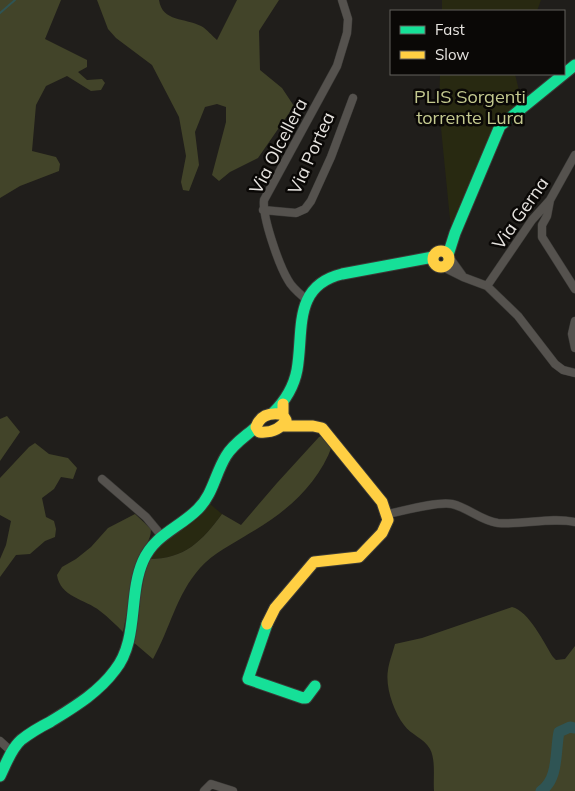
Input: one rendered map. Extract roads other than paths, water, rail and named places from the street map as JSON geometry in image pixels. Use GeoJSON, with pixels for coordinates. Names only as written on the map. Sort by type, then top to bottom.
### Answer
{"type":"FeatureCollection","features":[{"type":"Feature","properties":{"kind":"street","name":"Via Olcellera"},"geometry":{"type":"LineString","coordinates":[[307,300],[287,280],[266,222],[263,210],[264,200],[337,66],[347,33],[348,19],[342,0]]}},
{"type":"Feature","properties":{"kind":"street"},"geometry":{"type":"LineString","coordinates":[[565,73],[575,65]]}},
{"type":"Feature","properties":{"kind":"street"},"geometry":{"type":"LineString","coordinates":[[441,259],[455,233],[500,126],[563,75]]}},
{"type":"Feature","properties":{"kind":"street","name":"Via Portea"},"geometry":{"type":"LineString","coordinates":[[263,210],[296,212],[305,209],[311,201],[331,157],[353,98]]}},
{"type":"Feature","properties":{"kind":"street","name":"Via Gerna"},"geometry":{"type":"LineString","coordinates":[[487,286],[532,220],[550,200],[575,155]]}},
{"type":"Feature","properties":{"kind":"street"},"geometry":{"type":"LineString","coordinates":[[550,200],[547,216],[542,226],[542,237],[575,289]]}},
{"type":"Feature","properties":{"kind":"street"},"geometry":{"type":"LineString","coordinates":[[0,776],[20,741],[98,690],[119,666],[126,649],[138,574],[149,549],[161,535],[192,515],[200,507],[234,446],[260,430],[274,431],[284,417],[297,369],[301,318],[312,291],[320,285],[334,276],[441,259],[463,277],[487,286],[518,316],[555,364],[563,370],[575,374]]}},
{"type":"Feature","properties":{"kind":"street"},"geometry":{"type":"LineString","coordinates":[[575,321],[572,334],[575,348]]}},
{"type":"Feature","properties":{"kind":"street"},"geometry":{"type":"LineString","coordinates":[[260,430],[260,418],[265,415],[284,417],[322,428],[382,502],[388,518],[385,532],[359,557],[314,562],[276,608],[268,622],[248,679],[303,698],[306,698],[315,686]]}},
{"type":"Feature","properties":{"kind":"street"},"geometry":{"type":"LineString","coordinates":[[102,479],[146,517],[161,535]]}},
{"type":"Feature","properties":{"kind":"street"},"geometry":{"type":"LineString","coordinates":[[388,518],[445,503],[459,506],[481,518],[498,522],[565,520],[575,522]]}},
{"type":"Feature","properties":{"kind":"street"},"geometry":{"type":"LineString","coordinates":[[0,741],[12,752]]}},
{"type":"Feature","properties":{"kind":"street"},"geometry":{"type":"LineString","coordinates":[[204,791],[211,784],[232,791]]}},
{"type":"Feature","properties":{"kind":"waterway"},"geometry":{"type":"LineString","coordinates":[[0,13],[15,0]]}},
{"type":"Feature","properties":{"kind":"waterway"},"geometry":{"type":"LineString","coordinates":[[541,791],[547,786],[554,772],[559,732],[570,727],[575,728]]}},
{"type":"Feature","properties":{"kind":"park label","name":"PLIS Sorgenti torrente Lura"},"geometry":{"type":"Point","coordinates":[470,106]}}]}
